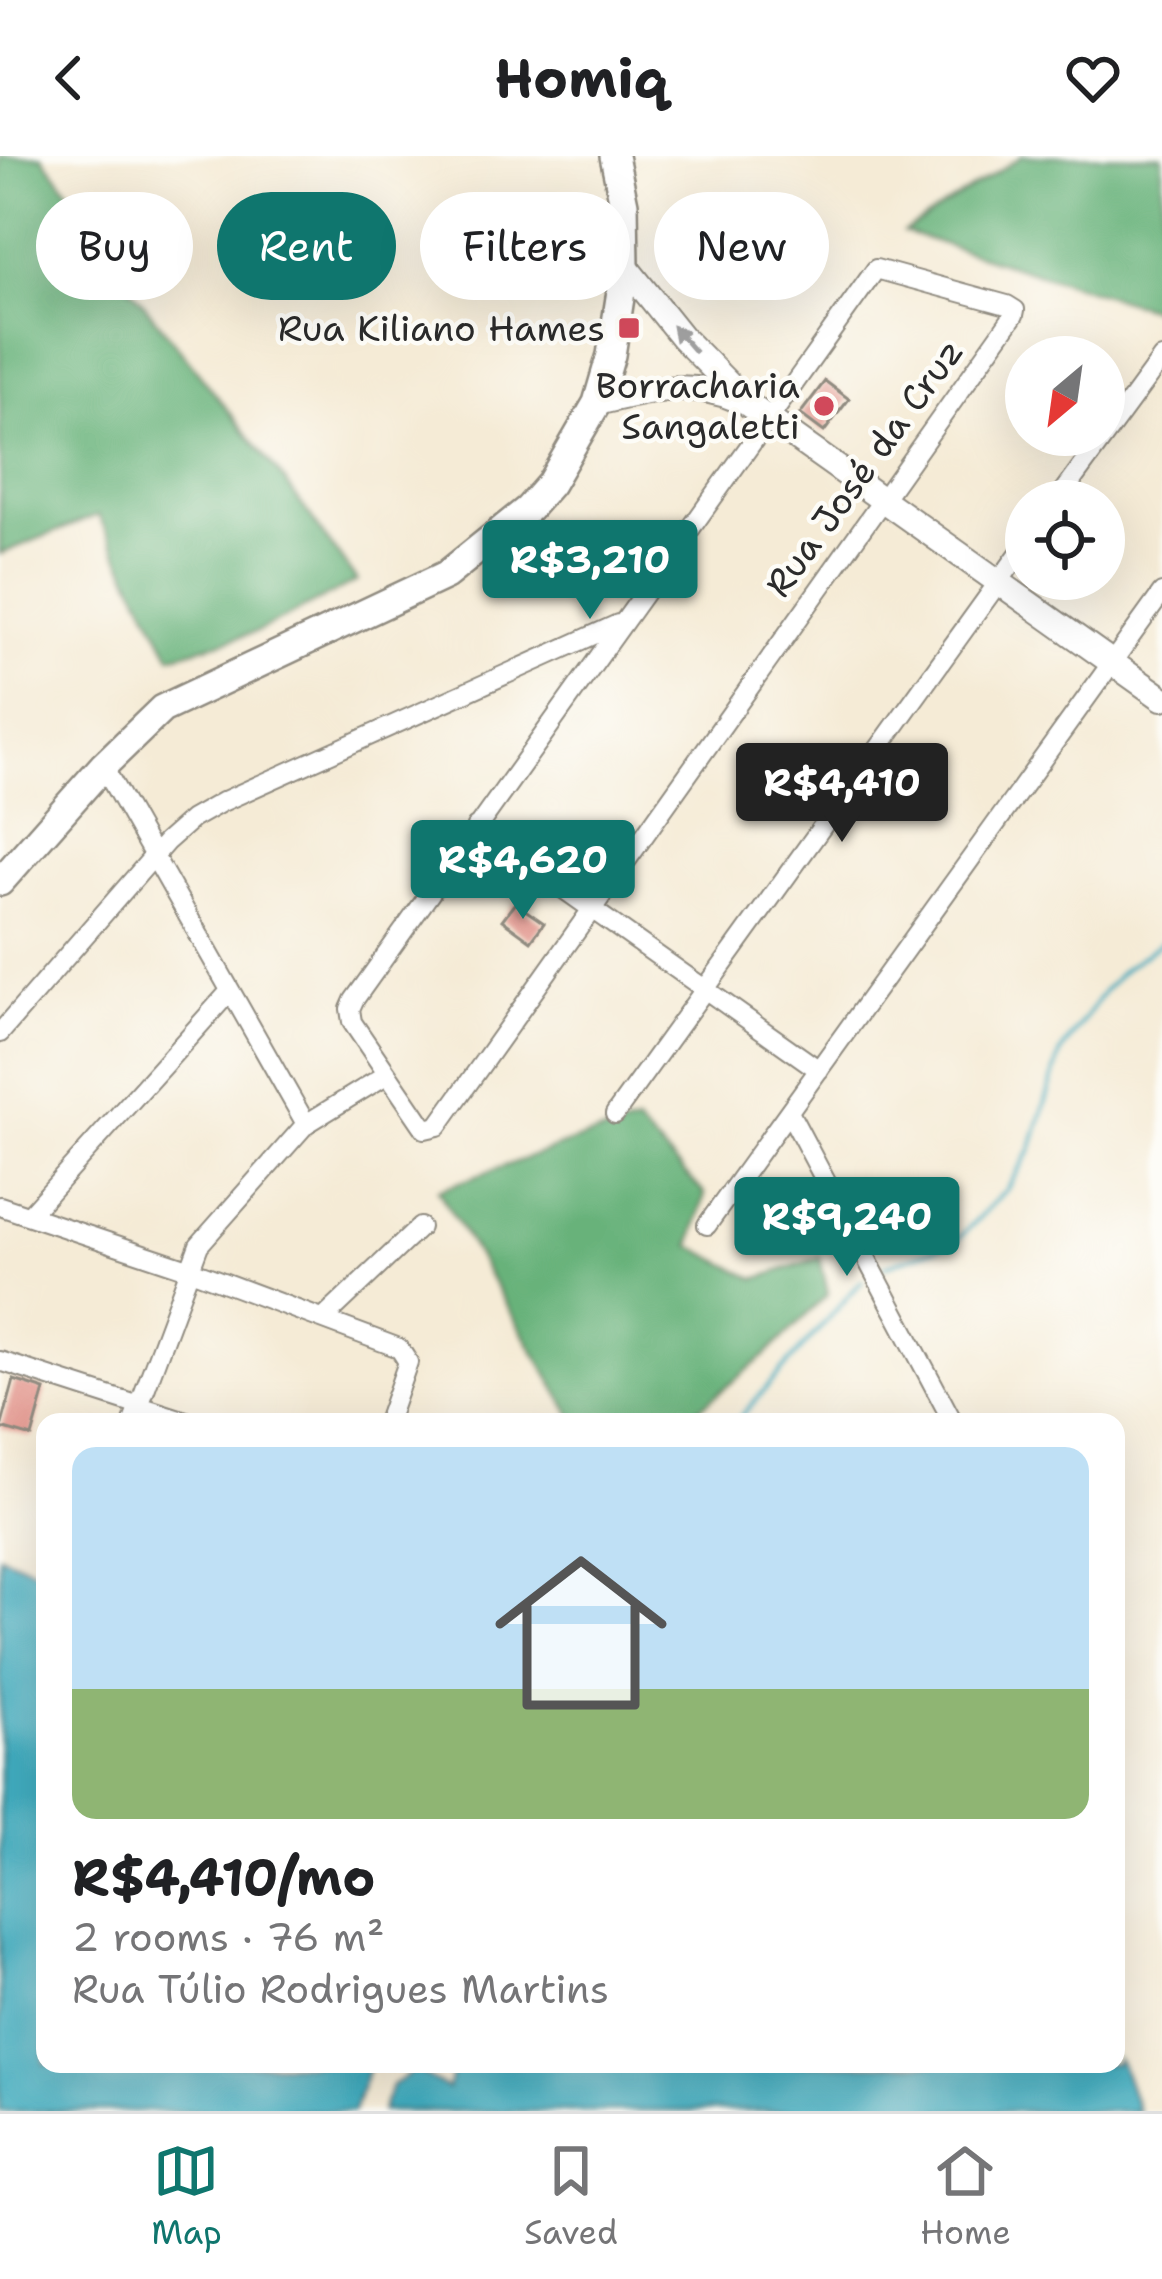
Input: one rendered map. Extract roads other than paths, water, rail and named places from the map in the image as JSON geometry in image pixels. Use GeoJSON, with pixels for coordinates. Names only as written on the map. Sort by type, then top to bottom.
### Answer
{"type":"FeatureCollection","features":[{"type":"Feature","properties":{"kind":"main road"},"geometry":{"type":"LineString","coordinates":[[614,156],[622,192]]}},
{"type":"Feature","properties":{"kind":"main road"},"geometry":{"type":"LineString","coordinates":[[0,882],[162,709],[446,575],[528,509],[550,484],[597,403],[620,300]]}},
{"type":"Feature","properties":{"kind":"street","name":"Rua José da Cruz"},"geometry":{"type":"LineString","coordinates":[[386,1075],[430,1131],[438,1126],[1015,310],[876,269],[759,412]]}},
{"type":"Feature","properties":{"kind":"street"},"geometry":{"type":"LineString","coordinates":[[630,272],[692,348],[759,412],[1162,698]]}},
{"type":"Feature","properties":{"kind":"street"},"geometry":{"type":"LineString","coordinates":[[1072,480],[1162,358]]}},
{"type":"Feature","properties":{"kind":"street"},"geometry":{"type":"LineString","coordinates":[[597,403],[679,386],[714,390],[759,412]]}},
{"type":"Feature","properties":{"kind":"street"},"geometry":{"type":"LineString","coordinates":[[0,1361],[136,1413],[188,1269],[208,1234],[305,1124],[386,1075],[352,1022],[350,1009],[623,622],[759,412]]}},
{"type":"Feature","properties":{"kind":"street"},"geometry":{"type":"LineString","coordinates":[[615,1114],[1005,572]]}},
{"type":"Feature","properties":{"kind":"street"},"geometry":{"type":"LineString","coordinates":[[707,1226],[1162,593]]}},
{"type":"Feature","properties":{"kind":"street"},"geometry":{"type":"LineString","coordinates":[[0,1033],[178,830],[222,802],[623,622]]}},
{"type":"Feature","properties":{"kind":"street"},"geometry":{"type":"LineString","coordinates":[[104,766],[305,1124]]}},
{"type":"Feature","properties":{"kind":"street"},"geometry":{"type":"LineString","coordinates":[[476,827],[819,1070]]}},
{"type":"Feature","properties":{"kind":"street"},"geometry":{"type":"LineString","coordinates":[[29,1215],[230,991]]}},
{"type":"Feature","properties":{"kind":"street"},"geometry":{"type":"LineString","coordinates":[[789,1112],[948,1413]]}},
{"type":"Feature","properties":{"kind":"street"},"geometry":{"type":"LineString","coordinates":[[0,1206],[188,1269],[399,1348],[405,1354],[406,1373],[390,1413]]}},
{"type":"Feature","properties":{"kind":"street"},"geometry":{"type":"LineString","coordinates":[[323,1318],[421,1227]]}},
{"type":"Feature","properties":{"kind":"water"},"geometry":{"type":"Polygon","coordinates":[[[0,1555],[36,1570],[36,2073],[367,2073],[353,2111],[0,2111],[0,1555]]]}},
{"type":"Feature","properties":{"kind":"water"},"geometry":{"type":"Polygon","coordinates":[[[411,2073],[421,2073],[448,2089],[452,2073],[1124,2073],[1138,2111],[382,2111],[392,2085],[411,2073]]]}},
{"type":"Feature","properties":{"kind":"waterway"},"geometry":{"type":"LineString","coordinates":[[885,1266],[956,1241],[1006,1190],[1031,1150],[1061,1052],[1124,969],[1162,942]]}},
{"type":"Feature","properties":{"kind":"waterway"},"geometry":{"type":"LineString","coordinates":[[744,1413],[862,1281]]}},
{"type":"Feature","properties":{"kind":"place","name":"Rua Kiliano Hames"},"geometry":{"type":"Point","coordinates":[629,328]}},
{"type":"Feature","properties":{"kind":"place","name":"Borracharia Sangaletti"},"geometry":{"type":"Point","coordinates":[824,406]}}]}
